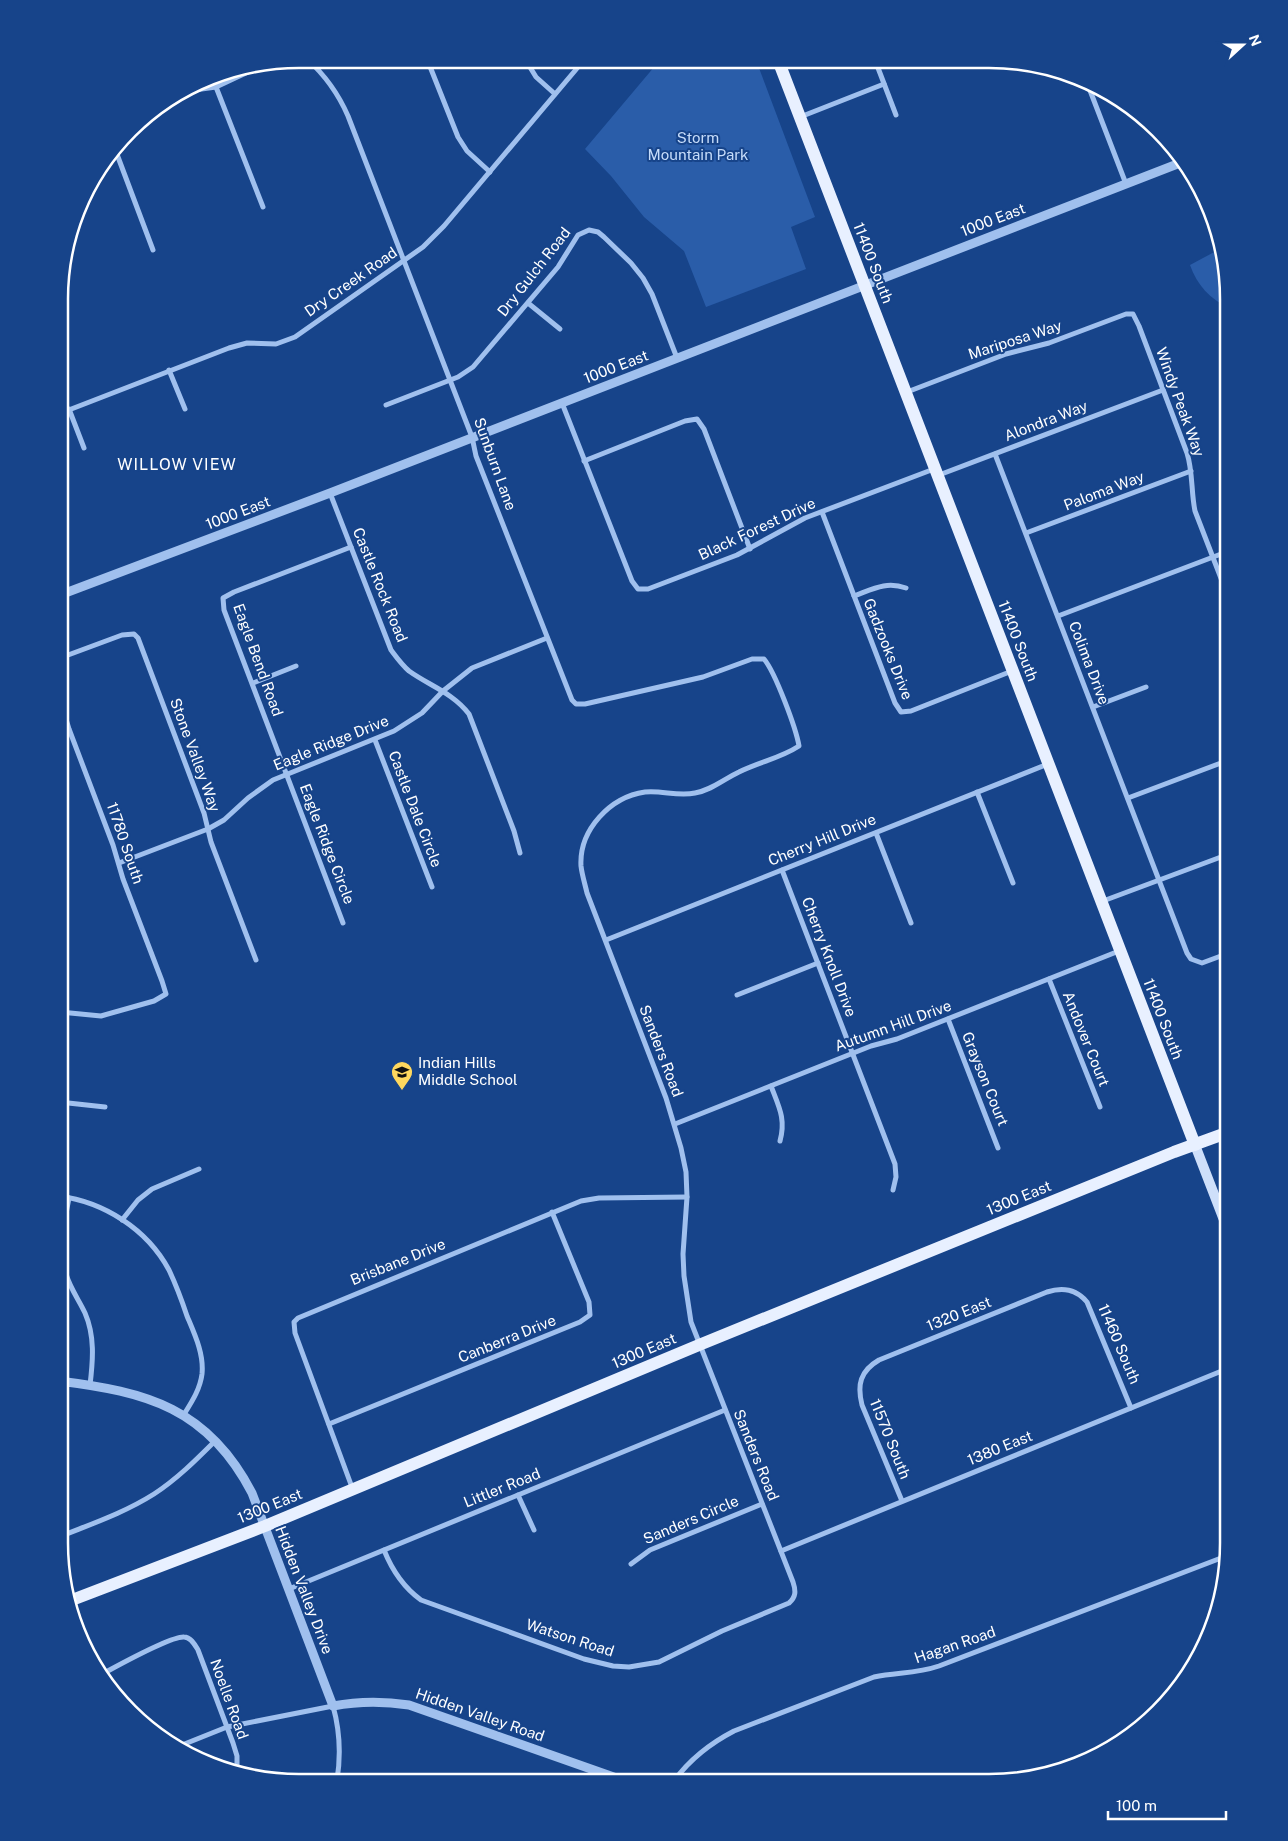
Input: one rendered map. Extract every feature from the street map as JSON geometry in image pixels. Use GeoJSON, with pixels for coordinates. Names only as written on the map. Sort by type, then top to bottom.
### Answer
{"type":"FeatureCollection","features":[{"type":"Feature","properties":{"kind":"main road","name":"11400 South"},"geometry":{"type":"LineString","coordinates":[[781,68],[1220,1209]]}},
{"type":"Feature","properties":{"kind":"main road","name":"1300 East"},"geometry":{"type":"LineString","coordinates":[[74,1599],[265,1526],[699,1345],[1174,1152],[1220,1135]]}},
{"type":"Feature","properties":{"kind":"street"},"geometry":{"type":"LineString","coordinates":[[431,68],[458,138],[467,151],[490,172]]}},
{"type":"Feature","properties":{"kind":"street"},"geometry":{"type":"LineString","coordinates":[[530,68],[536,77],[555,94]]}},
{"type":"Feature","properties":{"kind":"street","name":"Dry Creek Road"},"geometry":{"type":"LineString","coordinates":[[69,410],[238,345],[276,344],[290,339],[434,237],[577,68]]}},
{"type":"Feature","properties":{"kind":"street"},"geometry":{"type":"LineString","coordinates":[[879,68],[896,115]]}},
{"type":"Feature","properties":{"kind":"street","name":"Sunburn Lane"},"geometry":{"type":"LineString","coordinates":[[318,69],[341,98],[472,437],[476,456],[547,638],[570,695],[576,704],[581,705],[702,677],[752,659],[764,659]]}},
{"type":"Feature","properties":{"kind":"street"},"geometry":{"type":"LineString","coordinates":[[201,89],[216,87],[244,74]]}},
{"type":"Feature","properties":{"kind":"street"},"geometry":{"type":"LineString","coordinates":[[800,117],[884,84]]}},
{"type":"Feature","properties":{"kind":"street"},"geometry":{"type":"LineString","coordinates":[[216,87],[263,206]]}},
{"type":"Feature","properties":{"kind":"street"},"geometry":{"type":"LineString","coordinates":[[1090,90],[1126,184]]}},
{"type":"Feature","properties":{"kind":"street"},"geometry":{"type":"LineString","coordinates":[[117,155],[152,250]]}},
{"type":"Feature","properties":{"kind":"street","name":"1000 East"},"geometry":{"type":"LineString","coordinates":[[68,592],[330,493],[1177,164]]}},
{"type":"Feature","properties":{"kind":"street","name":"Dry Gulch Road"},"geometry":{"type":"LineString","coordinates":[[386,405],[450,380],[473,367],[558,267],[578,235],[588,230],[598,232],[643,278],[656,302],[678,358]]}},
{"type":"Feature","properties":{"kind":"street"},"geometry":{"type":"LineString","coordinates":[[528,303],[560,329]]}},
{"type":"Feature","properties":{"kind":"street","name":"Mariposa Way"},"geometry":{"type":"LineString","coordinates":[[906,393],[1006,354],[1049,343],[1126,314],[1133,314]]}},
{"type":"Feature","properties":{"kind":"street","name":"Windy Peak Way"},"geometry":{"type":"LineString","coordinates":[[1133,314],[1187,453],[1191,471],[1195,511],[1220,575]]}},
{"type":"Feature","properties":{"kind":"street"},"geometry":{"type":"LineString","coordinates":[[169,370],[185,409]]}},
{"type":"Feature","properties":{"kind":"street","name":"Alondra Way"},"geometry":{"type":"LineString","coordinates":[[936,472],[995,454],[1163,390]]}},
{"type":"Feature","properties":{"kind":"street","name":"Black Forest Drive"},"geometry":{"type":"LineString","coordinates":[[562,403],[632,581],[638,590],[648,589],[750,549],[791,525],[822,512],[936,472]]}},
{"type":"Feature","properties":{"kind":"street"},"geometry":{"type":"LineString","coordinates":[[69,410],[84,448]]}},
{"type":"Feature","properties":{"kind":"street"},"geometry":{"type":"LineString","coordinates":[[584,461],[685,421],[697,419],[704,429],[750,549]]}},
{"type":"Feature","properties":{"kind":"street","name":"Colima Drive"},"geometry":{"type":"LineString","coordinates":[[995,454],[1187,954],[1191,959],[1202,963],[1220,956]]}},
{"type":"Feature","properties":{"kind":"street","name":"Paloma Way"},"geometry":{"type":"LineString","coordinates":[[1026,533],[1191,471]]}},
{"type":"Feature","properties":{"kind":"street","name":"Castle Rock Road"},"geometry":{"type":"LineString","coordinates":[[330,493],[391,650],[410,671],[444,691],[456,700],[468,714],[514,831],[520,853]]}},
{"type":"Feature","properties":{"kind":"street","name":"Gadzooks Drive"},"geometry":{"type":"LineString","coordinates":[[822,512],[895,703],[901,712],[911,711],[1012,672]]}},
{"type":"Feature","properties":{"kind":"street","name":"Eagle Bend Road"},"geometry":{"type":"LineString","coordinates":[[287,774],[224,610],[223,598],[234,592],[351,547]]}},
{"type":"Feature","properties":{"kind":"street"},"geometry":{"type":"LineString","coordinates":[[1058,616],[1220,554]]}},
{"type":"Feature","properties":{"kind":"street"},"geometry":{"type":"LineString","coordinates":[[854,596],[884,585],[896,584],[906,588]]}},
{"type":"Feature","properties":{"kind":"street","name":"Stone Valley Way"},"geometry":{"type":"LineString","coordinates":[[68,655],[122,635],[134,634],[138,638],[204,813],[210,842],[256,960]]}},
{"type":"Feature","properties":{"kind":"street","name":"Eagle Ridge Drive"},"geometry":{"type":"LineString","coordinates":[[119,863],[208,829],[224,820],[260,788],[273,780],[375,740],[409,722],[472,668],[547,638]]}},
{"type":"Feature","properties":{"kind":"street","name":"Sanders Road"},"geometry":{"type":"LineString","coordinates":[[764,659],[771,669],[796,733],[799,746],[737,773],[704,791],[684,795],[645,792],[625,799],[606,810],[595,822],[588,834],[583,849],[581,865],[587,893],[675,1124],[686,1172],[687,1197],[683,1254],[684,1276],[691,1322],[781,1551],[794,1588],[794,1598]]}},
{"type":"Feature","properties":{"kind":"street"},"geometry":{"type":"LineString","coordinates":[[253,684],[296,666]]}},
{"type":"Feature","properties":{"kind":"street"},"geometry":{"type":"LineString","coordinates":[[1093,707],[1146,686]]}},
{"type":"Feature","properties":{"kind":"street","name":"11780 South"},"geometry":{"type":"LineString","coordinates":[[68,722],[166,994],[154,1001],[101,1016],[68,1013]]}},
{"type":"Feature","properties":{"kind":"street","name":"Castle Dale Circle"},"geometry":{"type":"LineString","coordinates":[[375,740],[432,888]]}},
{"type":"Feature","properties":{"kind":"street"},"geometry":{"type":"LineString","coordinates":[[1128,798],[1220,763]]}},
{"type":"Feature","properties":{"kind":"street","name":"Cherry Hill Drive"},"geometry":{"type":"LineString","coordinates":[[606,940],[1048,764]]}},
{"type":"Feature","properties":{"kind":"street","name":"Eagle Ridge Circle"},"geometry":{"type":"LineString","coordinates":[[287,774],[344,923]]}},
{"type":"Feature","properties":{"kind":"street"},"geometry":{"type":"LineString","coordinates":[[977,792],[1013,883]]}},
{"type":"Feature","properties":{"kind":"street"},"geometry":{"type":"LineString","coordinates":[[876,833],[911,923]]}},
{"type":"Feature","properties":{"kind":"street"},"geometry":{"type":"LineString","coordinates":[[1101,902],[1220,857]]}},
{"type":"Feature","properties":{"kind":"street","name":"Cherry Knoll Drive"},"geometry":{"type":"LineString","coordinates":[[782,870],[895,1164],[896,1177],[893,1190]]}},
{"type":"Feature","properties":{"kind":"street","name":"Autumn Hill Drive"},"geometry":{"type":"LineString","coordinates":[[675,1124],[853,1053],[897,1039],[1120,951]]}},
{"type":"Feature","properties":{"kind":"street"},"geometry":{"type":"LineString","coordinates":[[737,995],[818,963]]}},
{"type":"Feature","properties":{"kind":"street","name":"Andover Court"},"geometry":{"type":"LineString","coordinates":[[1049,979],[1100,1107]]}},
{"type":"Feature","properties":{"kind":"street","name":"Grayson Court"},"geometry":{"type":"LineString","coordinates":[[948,1019],[998,1148]]}},
{"type":"Feature","properties":{"kind":"street"},"geometry":{"type":"LineString","coordinates":[[771,1086],[782,1116],[783,1129],[780,1142]]}},
{"type":"Feature","properties":{"kind":"street"},"geometry":{"type":"LineString","coordinates":[[68,1103],[105,1107]]}},
{"type":"Feature","properties":{"kind":"street"},"geometry":{"type":"LineString","coordinates":[[122,1220],[144,1194],[159,1184],[199,1169]]}},
{"type":"Feature","properties":{"kind":"street","name":"Brisbane Drive"},"geometry":{"type":"LineString","coordinates":[[353,1490],[294,1333],[294,1322],[303,1315],[582,1201],[599,1198],[687,1197]]}},
{"type":"Feature","properties":{"kind":"street"},"geometry":{"type":"LineString","coordinates":[[68,1205],[69,1198],[87,1202],[104,1209],[122,1220],[140,1233],[168,1269],[201,1354],[202,1376],[198,1388],[183,1416]]}},
{"type":"Feature","properties":{"kind":"street","name":"Canberra Drive"},"geometry":{"type":"LineString","coordinates":[[329,1424],[580,1322],[590,1315],[589,1302],[552,1212]]}},
{"type":"Feature","properties":{"kind":"street"},"geometry":{"type":"LineString","coordinates":[[68,1280],[85,1313],[92,1336],[93,1357],[90,1385]]}},
{"type":"Feature","properties":{"kind":"street","name":"1320 East"},"geometry":{"type":"LineString","coordinates":[[860,1384],[866,1370],[879,1360],[1047,1292],[1064,1288],[1078,1294]]}},
{"type":"Feature","properties":{"kind":"street","name":"11460 South"},"geometry":{"type":"LineString","coordinates":[[1078,1294],[1090,1308],[1131,1408]]}},
{"type":"Feature","properties":{"kind":"street","name":"1380 East"},"geometry":{"type":"LineString","coordinates":[[781,1551],[1220,1372]]}},
{"type":"Feature","properties":{"kind":"street","name":"Hidden Valley Drive"},"geometry":{"type":"LineString","coordinates":[[68,1382],[148,1398],[183,1416],[215,1441],[240,1471],[252,1493],[333,1706],[340,1746],[338,1774]]}},
{"type":"Feature","properties":{"kind":"street","name":"11570 South"},"geometry":{"type":"LineString","coordinates":[[860,1384],[862,1405],[902,1501]]}},
{"type":"Feature","properties":{"kind":"street","name":"Littler Road"},"geometry":{"type":"LineString","coordinates":[[289,1589],[725,1410]]}},
{"type":"Feature","properties":{"kind":"street"},"geometry":{"type":"LineString","coordinates":[[68,1533],[102,1520],[153,1494],[178,1476],[215,1441]]}},
{"type":"Feature","properties":{"kind":"street"},"geometry":{"type":"LineString","coordinates":[[518,1495],[534,1530]]}},
{"type":"Feature","properties":{"kind":"street","name":"Sanders Circle"},"geometry":{"type":"LineString","coordinates":[[631,1564],[650,1550],[762,1504]]}},
{"type":"Feature","properties":{"kind":"street","name":"Watson Road"},"geometry":{"type":"LineString","coordinates":[[384,1550],[396,1574],[408,1589],[421,1600],[584,1659],[613,1666],[644,1665],[659,1662],[722,1631],[789,1603],[794,1598]]}},
{"type":"Feature","properties":{"kind":"street","name":"Hagan Road"},"geometry":{"type":"LineString","coordinates":[[679,1774],[697,1754],[714,1741],[734,1731],[874,1677],[885,1674],[915,1673],[939,1666],[1220,1558]]}},
{"type":"Feature","properties":{"kind":"street","name":"Noelle Road"},"geometry":{"type":"LineString","coordinates":[[107,1672],[148,1650],[177,1638],[188,1638],[198,1650],[227,1728],[236,1756],[237,1765]]}},
{"type":"Feature","properties":{"kind":"street","name":"Hidden Valley Road"},"geometry":{"type":"LineString","coordinates":[[185,1744],[227,1728],[333,1706],[370,1701],[408,1705],[595,1774]]}},
{"type":"Feature","properties":{"kind":"green space","name":"Storm Mountain Park"},"geometry":{"type":"Polygon","coordinates":[[[653,68],[759,68],[815,217],[791,227],[806,269],[706,307],[684,251],[644,217],[611,176],[585,149],[653,68]]]}},
{"type":"Feature","properties":{"kind":"green space"},"geometry":{"type":"Polygon","coordinates":[[[1216,251],[1219,268],[1220,302],[1210,296],[1200,285],[1190,265],[1216,251]]]}},
{"type":"Feature","properties":{"kind":"place","name":"Indian Hills Middle School"},"geometry":{"type":"Point","coordinates":[402,1091]}},
{"type":"Feature","properties":{"kind":"district","name":"WILLOW VIEW"},"geometry":{"type":"Point","coordinates":[177,464]}}]}
